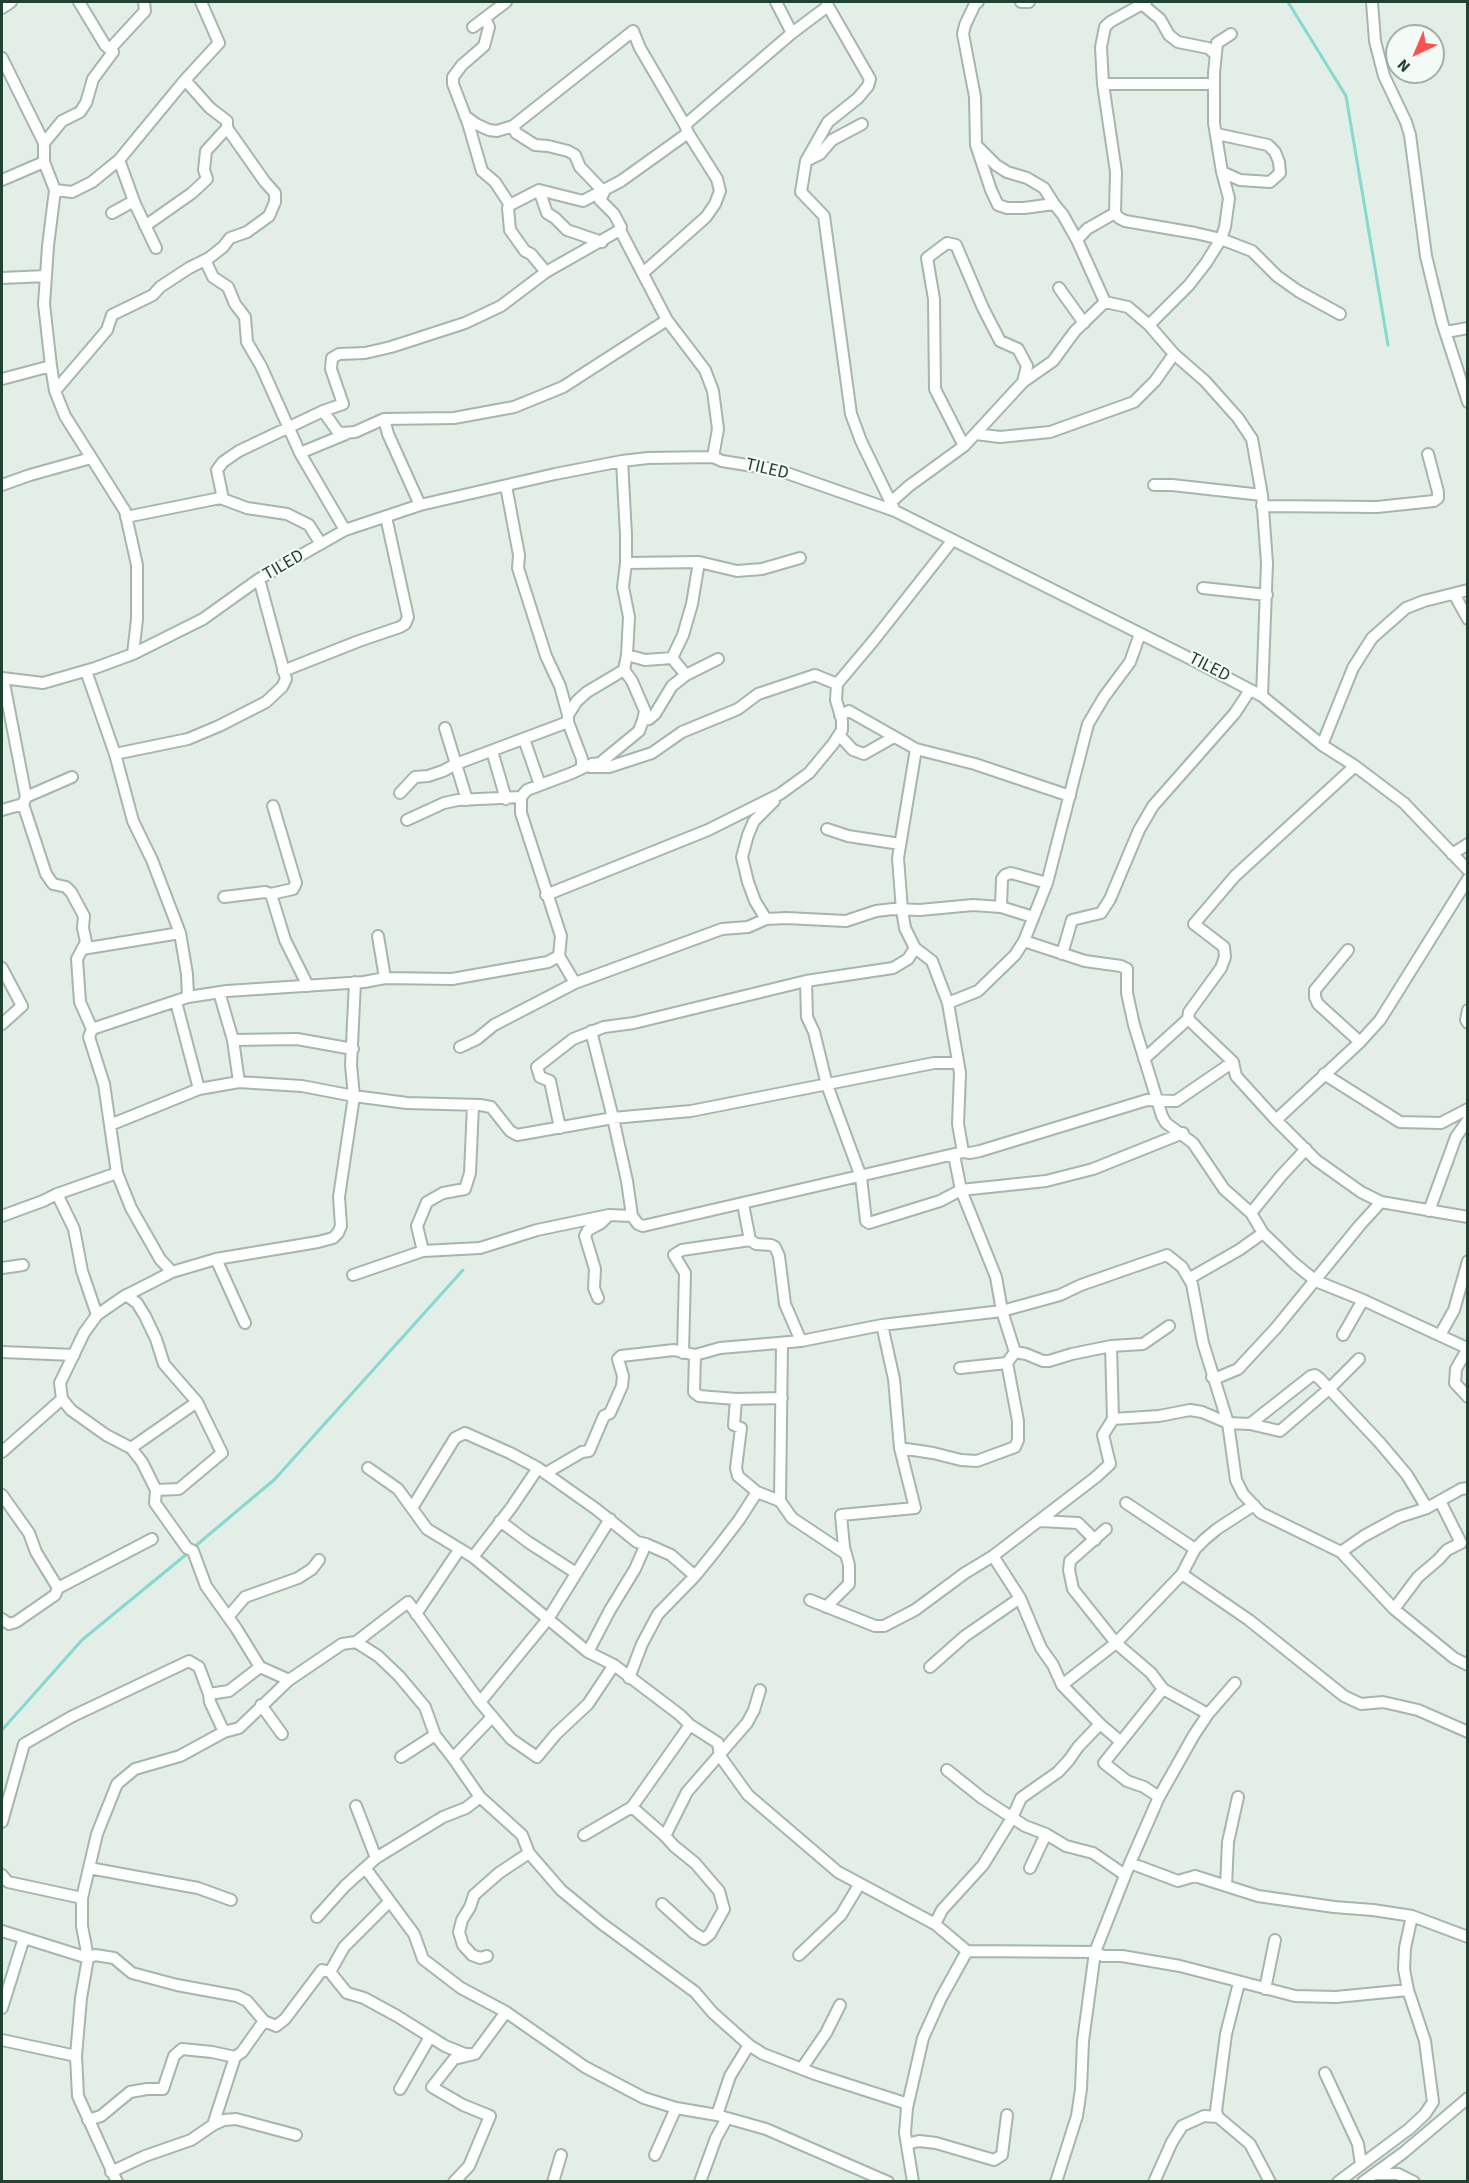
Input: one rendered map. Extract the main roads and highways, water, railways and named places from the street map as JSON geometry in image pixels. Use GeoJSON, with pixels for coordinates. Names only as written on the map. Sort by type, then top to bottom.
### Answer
{"type":"FeatureCollection","features":[{"type":"Feature","properties":{"kind":"waterway"},"geometry":{"type":"LineString","coordinates":[[1288,2],[1346,96],[1388,345]]}},
{"type":"Feature","properties":{"kind":"waterway"},"geometry":{"type":"LineString","coordinates":[[193,1548],[275,1479],[463,1270]]}},
{"type":"Feature","properties":{"kind":"waterway"},"geometry":{"type":"LineString","coordinates":[[2,1730],[82,1640],[188,1553]]}}]}
